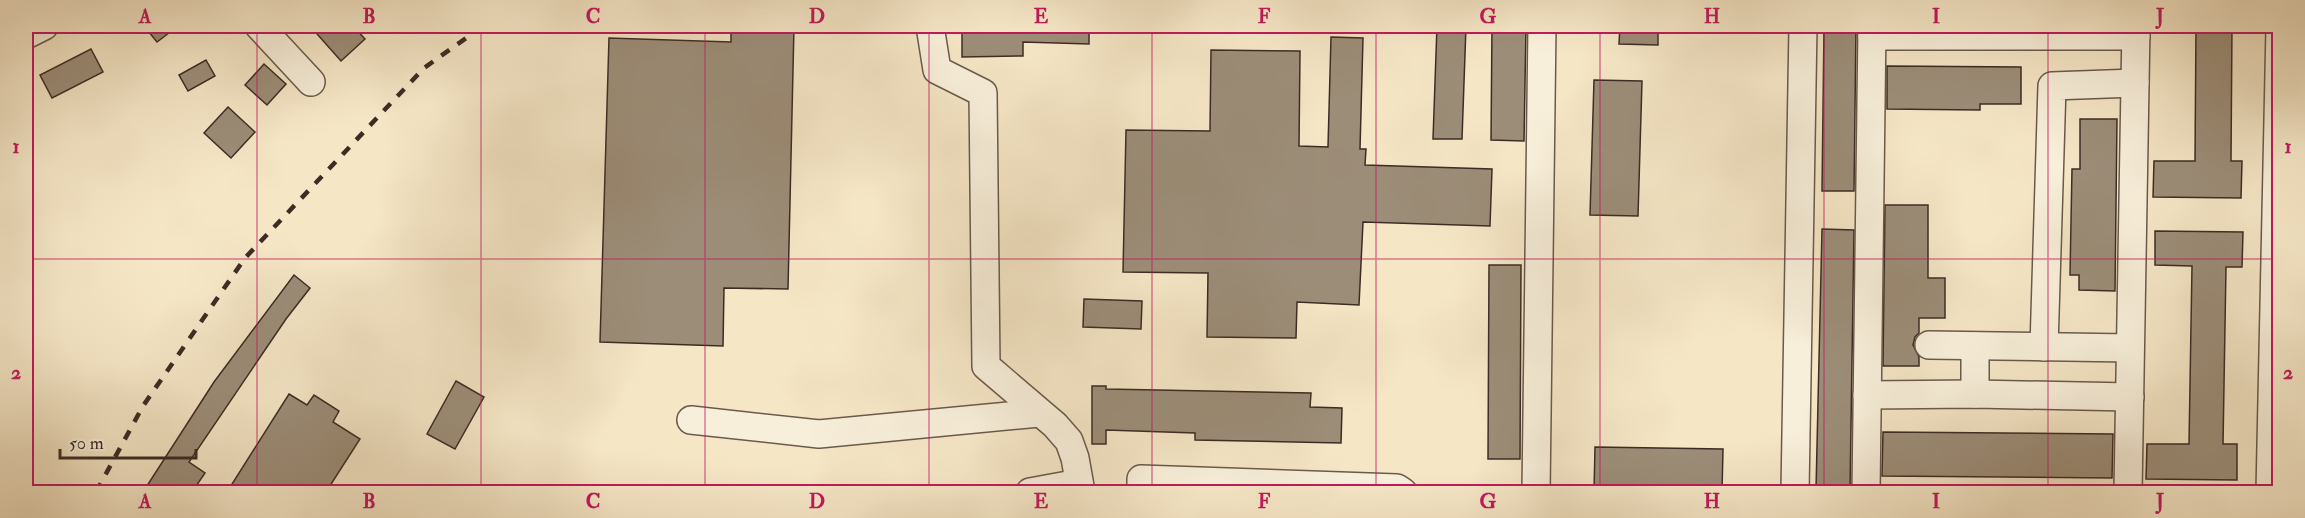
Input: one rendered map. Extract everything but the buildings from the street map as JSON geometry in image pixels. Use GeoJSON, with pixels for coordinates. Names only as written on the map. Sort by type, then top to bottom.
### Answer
{"type":"FeatureCollection","features":[{"type":"Feature","properties":{"kind":"street"},"geometry":{"type":"LineString","coordinates":[[26,35],[44,26]]}},
{"type":"Feature","properties":{"kind":"street"},"geometry":{"type":"LineString","coordinates":[[259,26],[311,82]]}},
{"type":"Feature","properties":{"kind":"street"},"geometry":{"type":"LineString","coordinates":[[930,26],[937,70],[983,93],[986,366],[1055,425],[1068,441],[1079,478],[1030,492]]}},
{"type":"Feature","properties":{"kind":"street"},"geometry":{"type":"LineString","coordinates":[[1536,492],[1542,26]]}},
{"type":"Feature","properties":{"kind":"street"},"geometry":{"type":"LineString","coordinates":[[1795,492],[1803,26]]}},
{"type":"Feature","properties":{"kind":"street"},"geometry":{"type":"LineString","coordinates":[[2270,492],[2280,27]]}},
{"type":"Feature","properties":{"kind":"street"},"geometry":{"type":"LineString","coordinates":[[1866,492],[1872,31],[2136,31],[2128,492]]}},
{"type":"Feature","properties":{"kind":"street"},"geometry":{"type":"LineString","coordinates":[[2044,347],[2052,86],[2135,83]]}},
{"type":"Feature","properties":{"kind":"street"},"geometry":{"type":"LineString","coordinates":[[1929,345],[2130,348]]}},
{"type":"Feature","properties":{"kind":"street"},"geometry":{"type":"LineString","coordinates":[[1975,346],[1975,394]]}},
{"type":"Feature","properties":{"kind":"street"},"geometry":{"type":"LineString","coordinates":[[1867,395],[1975,394],[2130,397]]}},
{"type":"Feature","properties":{"kind":"street"},"geometry":{"type":"LineString","coordinates":[[691,420],[819,434],[1039,413]]}},
{"type":"Feature","properties":{"kind":"street"},"geometry":{"type":"LineString","coordinates":[[1141,492],[1141,479],[1397,488],[1403,492]]}},
{"type":"Feature","properties":{"kind":"railway"},"geometry":{"type":"LineString","coordinates":[[96,492],[143,406],[245,258],[424,68],[483,26]]}}]}
